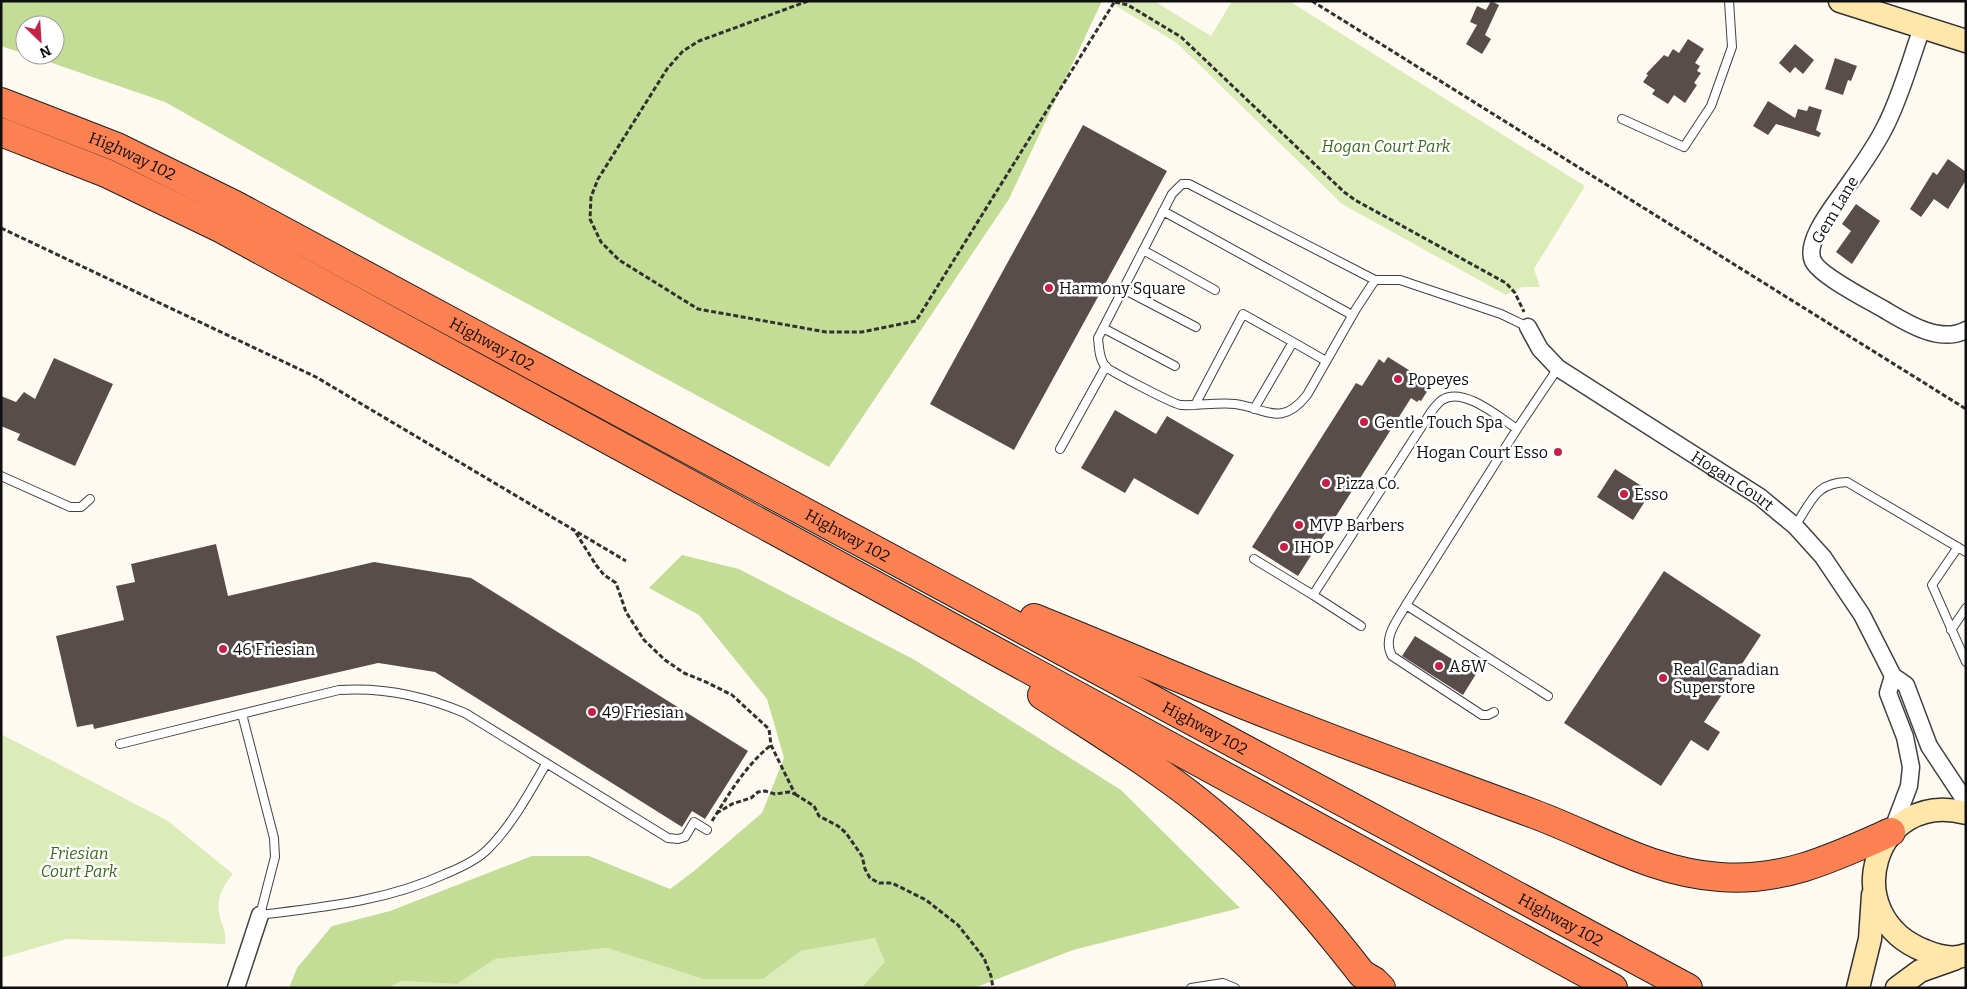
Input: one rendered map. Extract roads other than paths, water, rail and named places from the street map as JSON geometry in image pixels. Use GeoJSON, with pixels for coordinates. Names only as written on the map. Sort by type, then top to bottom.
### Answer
{"type":"FeatureCollection","features":[{"type":"Feature","properties":{"kind":"highway","name":"Highway 102"},"geometry":{"type":"LineString","coordinates":[[1,102],[117,147],[235,205],[1688,988]]}},
{"type":"Feature","properties":{"kind":"highway","name":"Highway 102"},"geometry":{"type":"LineString","coordinates":[[1,132],[106,173],[222,229],[1613,988]]}},
{"type":"Feature","properties":{"kind":"highway"},"geometry":{"type":"LineString","coordinates":[[909,568],[1243,704],[1541,816],[1645,861],[1670,869],[1721,878],[1769,876],[1798,870],[1828,860],[1892,832]]}},
{"type":"Feature","properties":{"kind":"highway"},"geometry":{"type":"LineString","coordinates":[[893,596],[1158,772],[1209,810],[1268,864],[1300,899],[1369,983]]}},
{"type":"Feature","properties":{"kind":"main road"},"geometry":{"type":"LineString","coordinates":[[1840,1],[1966,41]]}},
{"type":"Feature","properties":{"kind":"main road"},"geometry":{"type":"LineString","coordinates":[[1858,988],[1870,939],[1875,867],[1879,854],[1892,832],[1924,813],[1943,810],[1966,813]]}},
{"type":"Feature","properties":{"kind":"main road"},"geometry":{"type":"LineString","coordinates":[[1874,891],[1883,916],[1908,943],[1933,954],[1964,956]]}},
{"type":"Feature","properties":{"kind":"main road"},"geometry":{"type":"LineString","coordinates":[[1897,988],[1920,971],[1964,956]]}},
{"type":"Feature","properties":{"kind":"street","name":"Gem Lane"},"geometry":{"type":"LineString","coordinates":[[1922,28],[1885,126],[1870,154],[1824,221],[1811,248],[1813,262],[1824,272],[1900,318],[1928,331],[1941,335],[1952,335],[1966,330]]}},
{"type":"Feature","properties":{"kind":"street","name":"Hogan Court"},"geometry":{"type":"LineString","coordinates":[[1528,327],[1540,349],[1558,368],[1760,497],[1795,526],[1823,557],[1862,615],[1893,676],[1906,685],[1929,746],[1966,802]]}},
{"type":"Feature","properties":{"kind":"street"},"geometry":{"type":"LineString","coordinates":[[1892,832],[1909,786],[1911,767],[1905,737],[1888,693],[1893,676]]}},
{"type":"Feature","properties":{"kind":"street"},"geometry":{"type":"LineString","coordinates":[[236,988],[260,915]]}},
{"type":"Feature","properties":{"kind":"lane"},"geometry":{"type":"LineString","coordinates":[[1622,118],[1684,147],[1711,106],[1732,47],[1729,1]]}},
{"type":"Feature","properties":{"kind":"lane"},"geometry":{"type":"LineString","coordinates":[[1376,280],[1352,315],[1307,395],[1299,405],[1288,412],[1272,414],[1235,404],[1179,406],[1106,366],[1099,351],[1098,338],[1176,188],[1182,184],[1189,184],[1376,280],[1400,280],[1501,314],[1528,327]]}},
{"type":"Feature","properties":{"kind":"lane"},"geometry":{"type":"LineString","coordinates":[[1163,212],[1352,315]]}},
{"type":"Feature","properties":{"kind":"lane"},"geometry":{"type":"LineString","coordinates":[[1143,250],[1215,290]]}},
{"type":"Feature","properties":{"kind":"lane"},"geometry":{"type":"LineString","coordinates":[[1123,289],[1196,327]]}},
{"type":"Feature","properties":{"kind":"lane"},"geometry":{"type":"LineString","coordinates":[[1195,404],[1243,314],[1326,361]]}},
{"type":"Feature","properties":{"kind":"lane"},"geometry":{"type":"LineString","coordinates":[[1103,328],[1175,366]]}},
{"type":"Feature","properties":{"kind":"lane"},"geometry":{"type":"LineString","coordinates":[[1254,409],[1293,342]]}},
{"type":"Feature","properties":{"kind":"lane"},"geometry":{"type":"LineString","coordinates":[[1060,449],[1106,366]]}},
{"type":"Feature","properties":{"kind":"lane"},"geometry":{"type":"LineString","coordinates":[[1494,712],[1488,716],[1482,715],[1392,656],[1388,648],[1388,638],[1406,605],[1473,502],[1517,429],[1558,368]]}},
{"type":"Feature","properties":{"kind":"lane"},"geometry":{"type":"LineString","coordinates":[[1313,595],[1431,412],[1443,399],[1457,396],[1469,399],[1517,429]]}},
{"type":"Feature","properties":{"kind":"lane"},"geometry":{"type":"LineString","coordinates":[[1,476],[70,507],[81,507],[90,499]]}},
{"type":"Feature","properties":{"kind":"lane"},"geometry":{"type":"LineString","coordinates":[[1795,526],[1821,488],[1833,482],[1847,482],[1966,552]]}},
{"type":"Feature","properties":{"kind":"lane"},"geometry":{"type":"LineString","coordinates":[[1958,547],[1932,585],[1966,662]]}},
{"type":"Feature","properties":{"kind":"lane"},"geometry":{"type":"LineString","coordinates":[[1254,559],[1361,626]]}},
{"type":"Feature","properties":{"kind":"lane"},"geometry":{"type":"LineString","coordinates":[[1406,605],[1548,696]]}},
{"type":"Feature","properties":{"kind":"lane"},"geometry":{"type":"LineString","coordinates":[[1952,630],[1966,608]]}},
{"type":"Feature","properties":{"kind":"lane"},"geometry":{"type":"LineString","coordinates":[[120,744],[339,690],[363,688],[400,693],[439,702],[465,713],[668,838],[678,840],[685,837],[694,822],[707,830]]}},
{"type":"Feature","properties":{"kind":"lane"},"geometry":{"type":"LineString","coordinates":[[242,714],[274,838],[275,856],[260,915],[353,904],[423,884],[461,867],[487,850],[507,826],[546,764]]}},
{"type":"Feature","properties":{"kind":"lane"},"geometry":{"type":"LineString","coordinates":[[1192,988],[1223,984],[1235,988]]}},
{"type":"Feature","properties":{"kind":"place","name":"Harmony Square"},"geometry":{"type":"Point","coordinates":[1049,288]}},
{"type":"Feature","properties":{"kind":"place","name":"Popeyes"},"geometry":{"type":"Point","coordinates":[1398,379]}},
{"type":"Feature","properties":{"kind":"place","name":"Gentle Touch Spa"},"geometry":{"type":"Point","coordinates":[1364,422]}},
{"type":"Feature","properties":{"kind":"place","name":"Hogan Court Esso"},"geometry":{"type":"Point","coordinates":[1558,452]}},
{"type":"Feature","properties":{"kind":"place","name":"Pizza Co."},"geometry":{"type":"Point","coordinates":[1326,483]}},
{"type":"Feature","properties":{"kind":"place","name":"Esso"},"geometry":{"type":"Point","coordinates":[1624,494]}},
{"type":"Feature","properties":{"kind":"place","name":"MVP Barbers"},"geometry":{"type":"Point","coordinates":[1299,525]}},
{"type":"Feature","properties":{"kind":"place","name":"IHOP"},"geometry":{"type":"Point","coordinates":[1284,547]}},
{"type":"Feature","properties":{"kind":"place","name":"46 Friesian"},"geometry":{"type":"Point","coordinates":[223,649]}},
{"type":"Feature","properties":{"kind":"place","name":"A&W"},"geometry":{"type":"Point","coordinates":[1439,666]}},
{"type":"Feature","properties":{"kind":"place","name":"Real Canadian Superstore"},"geometry":{"type":"Point","coordinates":[1663,678]}},
{"type":"Feature","properties":{"kind":"place","name":"49 Friesian"},"geometry":{"type":"Point","coordinates":[592,712]}},
{"type":"Feature","properties":{"kind":"park label","name":"Hogan Court Park"},"geometry":{"type":"Point","coordinates":[1386,146]}},
{"type":"Feature","properties":{"kind":"park label","name":"Friesian Court Park"},"geometry":{"type":"Point","coordinates":[79,862]}}]}
